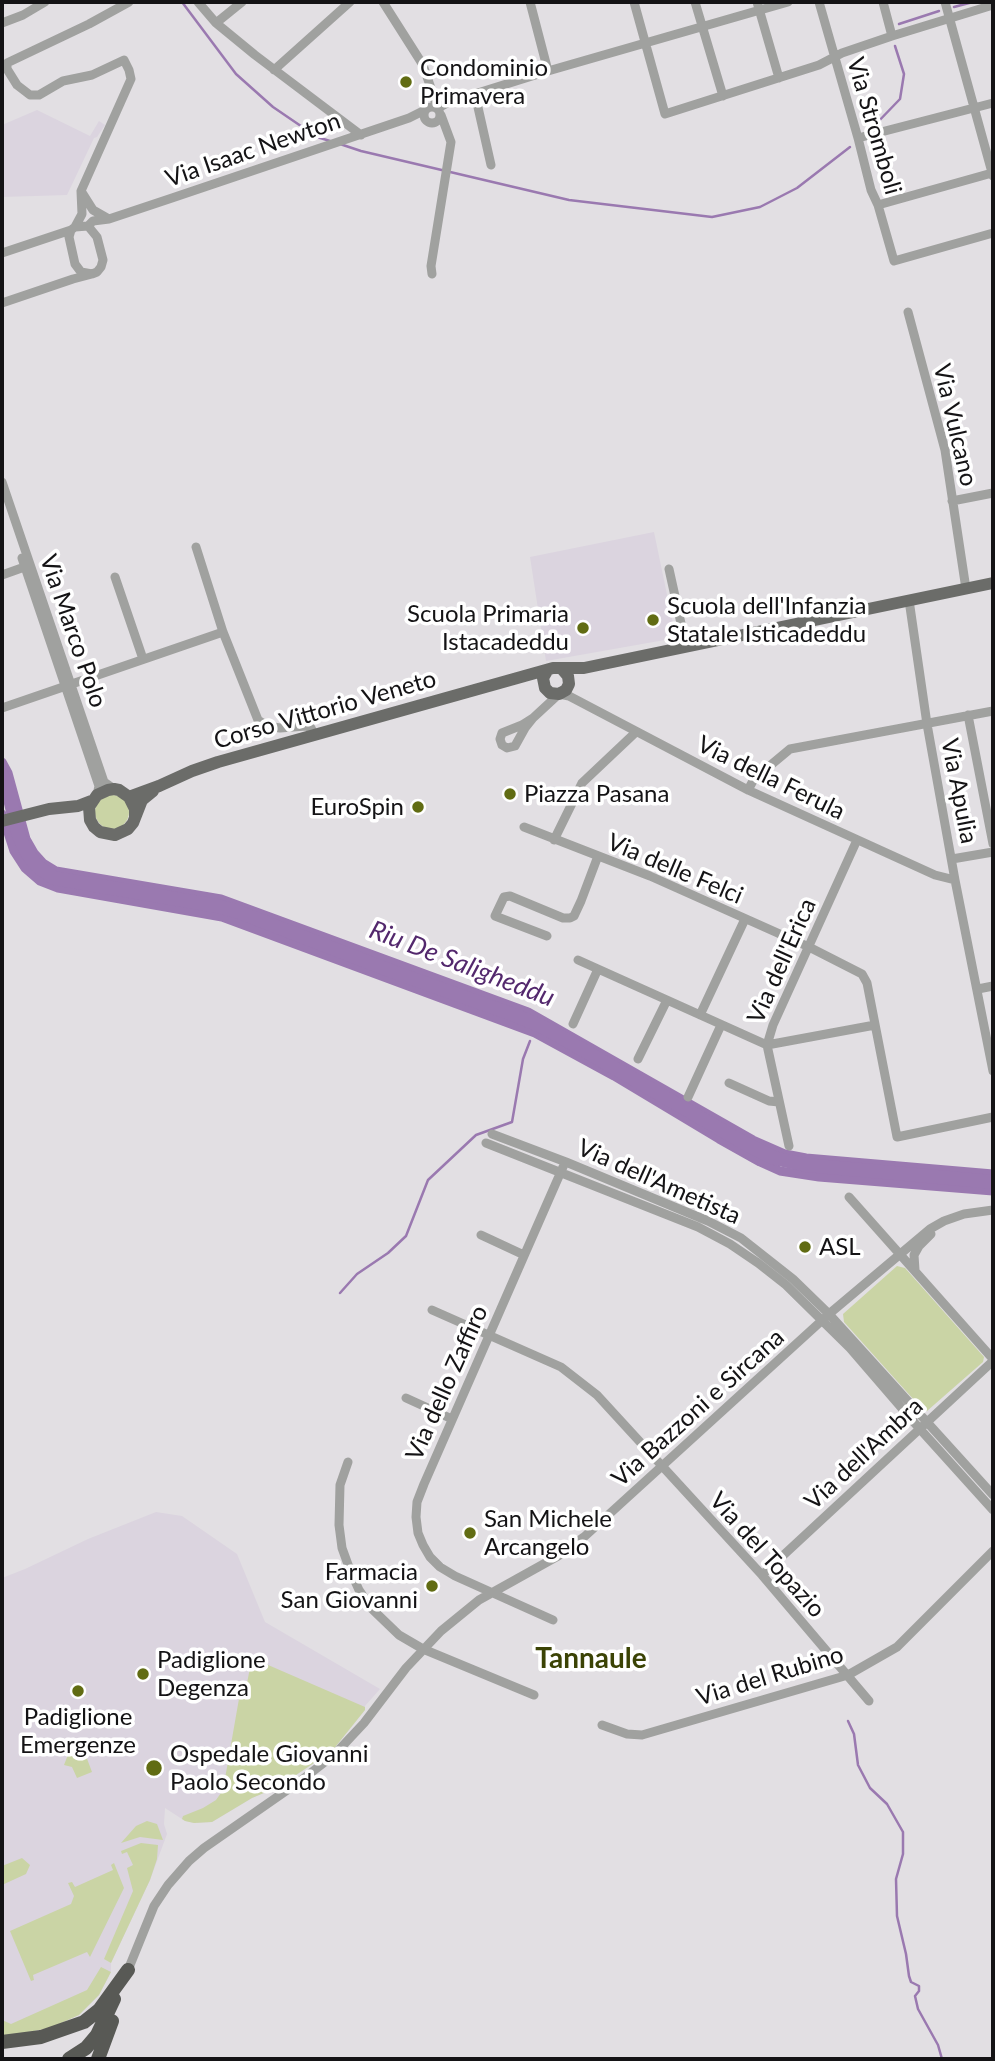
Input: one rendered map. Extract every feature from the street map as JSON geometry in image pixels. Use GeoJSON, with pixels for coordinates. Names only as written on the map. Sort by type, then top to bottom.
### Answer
{"type":"FeatureCollection","features":[{"type":"Feature","properties":{"kind":"highway"},"geometry":{"type":"LineString","coordinates":[[2,2042],[41,2037],[84,2022],[99,2010],[128,1969]]}},
{"type":"Feature","properties":{"kind":"highway"},"geometry":{"type":"LineString","coordinates":[[69,2059],[86,2048],[97,2035],[128,1969]]}},
{"type":"Feature","properties":{"kind":"highway"},"geometry":{"type":"LineString","coordinates":[[98,2059],[128,1969]]}},
{"type":"Feature","properties":{"kind":"main road"},"geometry":{"type":"LineString","coordinates":[[560,686],[584,668],[993,583]]}},
{"type":"Feature","properties":{"kind":"main road","name":"Corso Vittorio Veneto"},"geometry":{"type":"LineString","coordinates":[[129,797],[204,766],[547,671],[543,678],[560,686]]}},
{"type":"Feature","properties":{"kind":"main road","name":"Corso Vittorio Veneto"},"geometry":{"type":"LineString","coordinates":[[504,683],[529,682],[560,686]]}},
{"type":"Feature","properties":{"kind":"main road","name":"Corso Vittorio Veneto"},"geometry":{"type":"LineString","coordinates":[[135,816],[142,800],[159,786]]}},
{"type":"Feature","properties":{"kind":"main road"},"geometry":{"type":"LineString","coordinates":[[2,821],[49,809],[78,806],[114,789],[129,797],[135,809],[135,816],[128,829],[115,835],[107,835],[100,832],[79,812],[62,808]]}},
{"type":"Feature","properties":{"kind":"main road"},"geometry":{"type":"LineString","coordinates":[[90,820],[94,798]]}},
{"type":"Feature","properties":{"kind":"street"},"geometry":{"type":"LineString","coordinates":[[2,23],[45,2]]}},
{"type":"Feature","properties":{"kind":"street"},"geometry":{"type":"LineString","coordinates":[[92,274],[81,272],[77,268],[69,243],[73,228],[82,214],[81,191],[130,75],[124,60],[92,75],[63,81],[39,95],[30,95],[17,85],[4,66],[129,2]]}},
{"type":"Feature","properties":{"kind":"street"},"geometry":{"type":"LineString","coordinates":[[198,2],[216,23],[361,135]]}},
{"type":"Feature","properties":{"kind":"street"},"geometry":{"type":"LineString","coordinates":[[216,23],[242,2]]}},
{"type":"Feature","properties":{"kind":"street"},"geometry":{"type":"LineString","coordinates":[[274,70],[350,2]]}},
{"type":"Feature","properties":{"kind":"street"},"geometry":{"type":"LineString","coordinates":[[383,2],[423,65],[432,89],[435,115],[451,142],[431,266],[432,274]]}},
{"type":"Feature","properties":{"kind":"street"},"geometry":{"type":"LineString","coordinates":[[530,2],[548,71]]}},
{"type":"Feature","properties":{"kind":"street"},"geometry":{"type":"LineString","coordinates":[[634,2],[665,114],[779,78],[834,58],[842,52],[993,5]]}},
{"type":"Feature","properties":{"kind":"street"},"geometry":{"type":"LineString","coordinates":[[695,2],[723,96]]}},
{"type":"Feature","properties":{"kind":"street"},"geometry":{"type":"LineString","coordinates":[[435,115],[442,104],[702,26],[758,6],[788,2]]}},
{"type":"Feature","properties":{"kind":"street","name":"Via Stromboli"},"geometry":{"type":"LineString","coordinates":[[819,2],[871,190],[894,261],[993,233]]}},
{"type":"Feature","properties":{"kind":"street"},"geometry":{"type":"LineString","coordinates":[[883,2],[892,36]]}},
{"type":"Feature","properties":{"kind":"street"},"geometry":{"type":"LineString","coordinates":[[878,205],[993,175],[945,2]]}},
{"type":"Feature","properties":{"kind":"street"},"geometry":{"type":"LineString","coordinates":[[758,6],[779,78]]}},
{"type":"Feature","properties":{"kind":"street"},"geometry":{"type":"LineString","coordinates":[[475,94],[491,165]]}},
{"type":"Feature","properties":{"kind":"street"},"geometry":{"type":"LineString","coordinates":[[858,138],[993,103]]}},
{"type":"Feature","properties":{"kind":"street","name":"Via Isaac Newton"},"geometry":{"type":"LineString","coordinates":[[88,226],[93,221],[109,219],[409,118],[435,115]]}},
{"type":"Feature","properties":{"kind":"street"},"geometry":{"type":"LineString","coordinates":[[2,303],[92,274],[101,267],[103,260],[97,237],[98,229],[109,219],[93,211],[81,191]]}},
{"type":"Feature","properties":{"kind":"street"},"geometry":{"type":"LineString","coordinates":[[88,202],[88,226],[97,237]]}},
{"type":"Feature","properties":{"kind":"street"},"geometry":{"type":"LineString","coordinates":[[2,253],[73,228],[88,226]]}},
{"type":"Feature","properties":{"kind":"street"},"geometry":{"type":"LineString","coordinates":[[73,279],[77,268]]}},
{"type":"Feature","properties":{"kind":"street","name":"Via Vulcano"},"geometry":{"type":"LineString","coordinates":[[908,312],[945,450],[966,589]]}},
{"type":"Feature","properties":{"kind":"street","name":"Via Marco Polo"},"geometry":{"type":"LineString","coordinates":[[2,482],[27,566]]}},
{"type":"Feature","properties":{"kind":"street"},"geometry":{"type":"LineString","coordinates":[[952,501],[993,493]]}},
{"type":"Feature","properties":{"kind":"street","name":"Via Marco Polo"},"geometry":{"type":"LineString","coordinates":[[2,500],[104,782],[114,789]]}},
{"type":"Feature","properties":{"kind":"street"},"geometry":{"type":"LineString","coordinates":[[196,547],[223,632],[258,720],[267,726],[280,728],[306,726],[311,728],[314,734]]}},
{"type":"Feature","properties":{"kind":"street"},"geometry":{"type":"LineString","coordinates":[[2,575],[27,566]]}},
{"type":"Feature","properties":{"kind":"street"},"geometry":{"type":"LineString","coordinates":[[669,569],[685,646]]}},
{"type":"Feature","properties":{"kind":"street"},"geometry":{"type":"LineString","coordinates":[[115,577],[143,659]]}},
{"type":"Feature","properties":{"kind":"street","name":"Via Apulia"},"geometry":{"type":"LineString","coordinates":[[909,600],[927,723],[993,1071]]}},
{"type":"Feature","properties":{"kind":"street"},"geometry":{"type":"LineString","coordinates":[[2,708],[223,632]]}},
{"type":"Feature","properties":{"kind":"street","name":"Via Marco Polo"},"geometry":{"type":"LineString","coordinates":[[68,684],[99,783],[94,798]]}},
{"type":"Feature","properties":{"kind":"street"},"geometry":{"type":"LineString","coordinates":[[533,718],[502,733],[502,745],[513,748],[517,744],[533,718],[560,686]]}},
{"type":"Feature","properties":{"kind":"street","name":"Via della Ferula"},"geometry":{"type":"LineString","coordinates":[[560,686],[636,732],[748,790],[935,875],[955,880]]}},
{"type":"Feature","properties":{"kind":"street"},"geometry":{"type":"LineString","coordinates":[[748,790],[754,779],[790,749],[993,710]]}},
{"type":"Feature","properties":{"kind":"street"},"geometry":{"type":"LineString","coordinates":[[968,715],[993,844]]}},
{"type":"Feature","properties":{"kind":"street"},"geometry":{"type":"LineString","coordinates":[[511,730],[516,733],[518,739]]}},
{"type":"Feature","properties":{"kind":"street"},"geometry":{"type":"LineString","coordinates":[[554,840],[582,783],[636,732]]}},
{"type":"Feature","properties":{"kind":"street","name":"Via delle Felci"},"geometry":{"type":"LineString","coordinates":[[524,827],[650,876],[809,947],[862,974],[867,983],[897,1137],[993,1117]]}},
{"type":"Feature","properties":{"kind":"street","name":"Via dell'Erica"},"geometry":{"type":"LineString","coordinates":[[789,1146],[767,1045],[772,1025],[857,840]]}},
{"type":"Feature","properties":{"kind":"street"},"geometry":{"type":"LineString","coordinates":[[952,859],[993,852]]}},
{"type":"Feature","properties":{"kind":"street"},"geometry":{"type":"LineString","coordinates":[[547,936],[495,915],[504,897],[510,896],[563,918],[570,918],[574,916],[581,901],[598,856]]}},
{"type":"Feature","properties":{"kind":"street"},"geometry":{"type":"LineString","coordinates":[[700,1015],[745,919]]}},
{"type":"Feature","properties":{"kind":"street"},"geometry":{"type":"LineString","coordinates":[[578,960],[767,1045],[875,1025]]}},
{"type":"Feature","properties":{"kind":"street"},"geometry":{"type":"LineString","coordinates":[[573,1024],[598,969]]}},
{"type":"Feature","properties":{"kind":"street"},"geometry":{"type":"LineString","coordinates":[[978,989],[993,986]]}},
{"type":"Feature","properties":{"kind":"street"},"geometry":{"type":"LineString","coordinates":[[638,1059],[667,1000]]}},
{"type":"Feature","properties":{"kind":"street"},"geometry":{"type":"LineString","coordinates":[[688,1097],[721,1025]]}},
{"type":"Feature","properties":{"kind":"street"},"geometry":{"type":"LineString","coordinates":[[729,1083],[769,1101],[779,1102]]}},
{"type":"Feature","properties":{"kind":"street","name":"Via dell'Ametista"},"geometry":{"type":"LineString","coordinates":[[492,1134],[708,1221],[741,1238],[793,1279],[826,1318]]}},
{"type":"Feature","properties":{"kind":"street","name":"Via dell'Ametista"},"geometry":{"type":"LineString","coordinates":[[486,1143],[698,1227],[758,1263],[826,1318]]}},
{"type":"Feature","properties":{"kind":"street","name":"Via dello Zaffiro"},"geometry":{"type":"LineString","coordinates":[[553,1620],[440,1567],[430,1557],[418,1533],[416,1517],[417,1502],[452,1419],[566,1162]]}},
{"type":"Feature","properties":{"kind":"street"},"geometry":{"type":"LineString","coordinates":[[849,1197],[993,1360]]}},
{"type":"Feature","properties":{"kind":"street"},"geometry":{"type":"LineString","coordinates":[[915,1271],[914,1255],[919,1246],[944,1221],[964,1214],[993,1210]]}},
{"type":"Feature","properties":{"kind":"street","name":"Via Bazzoni e Sircana"},"geometry":{"type":"LineString","coordinates":[[128,1969],[154,1906],[189,1861],[320,1767],[349,1741],[423,1649],[461,1613],[558,1556],[584,1537],[900,1253],[944,1221]]}},
{"type":"Feature","properties":{"kind":"street"},"geometry":{"type":"LineString","coordinates":[[481,1235],[524,1255]]}},
{"type":"Feature","properties":{"kind":"street","name":"Via del Topazio"},"geometry":{"type":"LineString","coordinates":[[432,1310],[561,1367],[597,1395],[723,1540],[762,1575],[869,1701]]}},
{"type":"Feature","properties":{"kind":"street"},"geometry":{"type":"LineString","coordinates":[[826,1318],[850,1348],[993,1495]]}},
{"type":"Feature","properties":{"kind":"street","name":"Via dell'Ambra"},"geometry":{"type":"LineString","coordinates":[[762,1575],[993,1360]]}},
{"type":"Feature","properties":{"kind":"street"},"geometry":{"type":"LineString","coordinates":[[406,1398],[452,1419]]}},
{"type":"Feature","properties":{"kind":"street"},"geometry":{"type":"LineString","coordinates":[[923,1425],[993,1510]]}},
{"type":"Feature","properties":{"kind":"street"},"geometry":{"type":"LineString","coordinates":[[348,1462],[340,1485],[339,1525],[342,1548],[359,1590],[371,1608],[399,1635],[423,1649],[534,1695]]}},
{"type":"Feature","properties":{"kind":"street","name":"Via del Rubino"},"geometry":{"type":"LineString","coordinates":[[601,1725],[627,1734],[642,1735],[848,1675],[897,1647],[993,1551]]}},
{"type":"Feature","properties":{"kind":"shaded area"},"geometry":{"type":"Polygon","coordinates":[[[37,110],[90,136],[99,121],[105,125],[94,138],[67,195],[2,197],[2,125],[37,110]]]}},
{"type":"Feature","properties":{"kind":"shaded area"},"geometry":{"type":"Polygon","coordinates":[[[654,532],[676,638],[546,661],[530,557],[654,532]]]}},
{"type":"Feature","properties":{"kind":"shaded area","name":"Ospedale Giovanni Paolo Secondo"},"geometry":{"type":"Polygon","coordinates":[[[156,1512],[182,1516],[237,1554],[265,1622],[380,1689],[332,1751],[278,1787],[252,1798],[212,1822],[185,1821],[165,1808],[164,1824],[167,1834],[150,1880],[99,1995],[79,2015],[50,2028],[2,2037],[2,1578],[156,1512]]]}},
{"type":"Feature","properties":{"kind":"green space"},"geometry":{"type":"Polygon","coordinates":[[[112,795],[124,800],[129,812],[124,824],[112,829],[100,824],[95,812],[100,800],[112,795]]]}},
{"type":"Feature","properties":{"kind":"green space"},"geometry":{"type":"Polygon","coordinates":[[[897,1266],[905,1268],[984,1357],[983,1362],[927,1411],[923,1410],[844,1322],[843,1314],[897,1266]]]}},
{"type":"Feature","properties":{"kind":"green space"},"geometry":{"type":"Polygon","coordinates":[[[252,1658],[365,1707],[365,1710],[332,1751],[278,1787],[252,1798],[212,1822],[185,1821],[183,1816],[216,1800],[223,1790],[240,1693],[245,1693],[252,1658]]]}},
{"type":"Feature","properties":{"kind":"green space"},"geometry":{"type":"Polygon","coordinates":[[[71,1747],[86,1756],[92,1772],[77,1778],[72,1767],[64,1765],[71,1747]]]}},
{"type":"Feature","properties":{"kind":"green space"},"geometry":{"type":"Polygon","coordinates":[[[147,1821],[157,1824],[163,1840],[140,1837],[121,1843],[136,1826],[147,1821]]]}},
{"type":"Feature","properties":{"kind":"green space"},"geometry":{"type":"Polygon","coordinates":[[[141,1843],[158,1845],[157,1859],[111,1963],[104,1959],[133,1891],[127,1868],[133,1865],[127,1852],[122,1854],[121,1851],[141,1843]]]}},
{"type":"Feature","properties":{"kind":"green space"},"geometry":{"type":"Polygon","coordinates":[[[22,1858],[30,1865],[26,1874],[2,1885],[2,1866],[22,1858]]]}},
{"type":"Feature","properties":{"kind":"green space"},"geometry":{"type":"Polygon","coordinates":[[[114,1863],[124,1888],[90,1957],[87,1952],[33,1975],[34,1980],[31,1981],[10,1931],[71,1904],[74,1896],[68,1883],[72,1882],[75,1887],[113,1870],[111,1865],[114,1863]]]}},
{"type":"Feature","properties":{"kind":"green space"},"geometry":{"type":"Polygon","coordinates":[[[101,1967],[111,1972],[99,1995],[79,2015],[50,2028],[2,2037],[2,2020],[11,2024],[87,1990],[101,1967]]]}},
{"type":"Feature","properties":{"kind":"waterway"},"geometry":{"type":"LineString","coordinates":[[182,2],[236,74],[273,107],[317,137],[330,141]]}},
{"type":"Feature","properties":{"kind":"waterway"},"geometry":{"type":"LineString","coordinates":[[954,7],[973,2]]}},
{"type":"Feature","properties":{"kind":"waterway"},"geometry":{"type":"LineString","coordinates":[[899,24],[939,11]]}},
{"type":"Feature","properties":{"kind":"waterway"},"geometry":{"type":"LineString","coordinates":[[874,126],[900,99],[904,74],[895,46]]}},
{"type":"Feature","properties":{"kind":"waterway"},"geometry":{"type":"LineString","coordinates":[[340,144],[569,200],[712,217],[760,207],[797,188],[850,147]]}},
{"type":"Feature","properties":{"kind":"waterway","name":"Riu De Saligheddu"},"geometry":{"type":"LineString","coordinates":[[2,762],[8,773],[26,839],[43,863],[56,871],[221,899],[528,1012],[753,1140],[785,1154],[993,1174]]}},
{"type":"Feature","properties":{"kind":"waterway","name":"Riu De Saligheddu"},"geometry":{"type":"LineString","coordinates":[[2,775],[19,836],[27,853],[38,867],[54,878],[236,911],[517,1016],[545,1028],[774,1158],[806,1165],[993,1182]]}},
{"type":"Feature","properties":{"kind":"waterway","name":"Riu De Saligheddu"},"geometry":{"type":"LineString","coordinates":[[2,814],[14,851],[25,868],[40,881],[58,888],[222,917],[535,1033],[780,1171],[819,1177],[993,1191]]}},
{"type":"Feature","properties":{"kind":"waterway","name":"Riu De Saligheddu"},"geometry":{"type":"LineString","coordinates":[[540,1030],[545,1028]]}},
{"type":"Feature","properties":{"kind":"waterway"},"geometry":{"type":"LineString","coordinates":[[340,1293],[357,1274],[388,1253],[406,1236],[428,1180],[476,1135],[512,1122],[523,1059],[530,1041]]}},
{"type":"Feature","properties":{"kind":"waterway"},"geometry":{"type":"LineString","coordinates":[[848,1721],[854,1734],[858,1765],[870,1788],[887,1804],[903,1832],[903,1854],[896,1879],[897,1916],[909,1976],[911,1982],[919,1986],[915,1996],[918,2009],[938,2045],[942,2059]]}},
{"type":"Feature","properties":{"kind":"place","name":"Condominio Primavera"},"geometry":{"type":"Point","coordinates":[406,82]}},
{"type":"Feature","properties":{"kind":"place","name":"Scuola dell'Infanzia Statale Isticadeddu"},"geometry":{"type":"Point","coordinates":[653,620]}},
{"type":"Feature","properties":{"kind":"place","name":"Scuola Primaria Istacadeddu"},"geometry":{"type":"Point","coordinates":[583,628]}},
{"type":"Feature","properties":{"kind":"place","name":"Piazza Pasana"},"geometry":{"type":"Point","coordinates":[510,794]}},
{"type":"Feature","properties":{"kind":"place","name":"EuroSpin"},"geometry":{"type":"Point","coordinates":[418,807]}},
{"type":"Feature","properties":{"kind":"place","name":"ASL"},"geometry":{"type":"Point","coordinates":[805,1247]}},
{"type":"Feature","properties":{"kind":"place","name":"San Michele Arcangelo"},"geometry":{"type":"Point","coordinates":[470,1533]}},
{"type":"Feature","properties":{"kind":"place","name":"Farmacia San Giovanni"},"geometry":{"type":"Point","coordinates":[432,1586]}},
{"type":"Feature","properties":{"kind":"place","name":"Padiglione Degenza"},"geometry":{"type":"Point","coordinates":[143,1674]}},
{"type":"Feature","properties":{"kind":"place","name":"Padiglione Emergenze"},"geometry":{"type":"Point","coordinates":[78,1691]}},
{"type":"Feature","properties":{"kind":"place","name":"Ospedale Giovanni Paolo Secondo"},"geometry":{"type":"Point","coordinates":[154,1768]}},
{"type":"Feature","properties":{"kind":"district","name":"Tannaule"},"geometry":{"type":"Point","coordinates":[591,1659]}}]}
